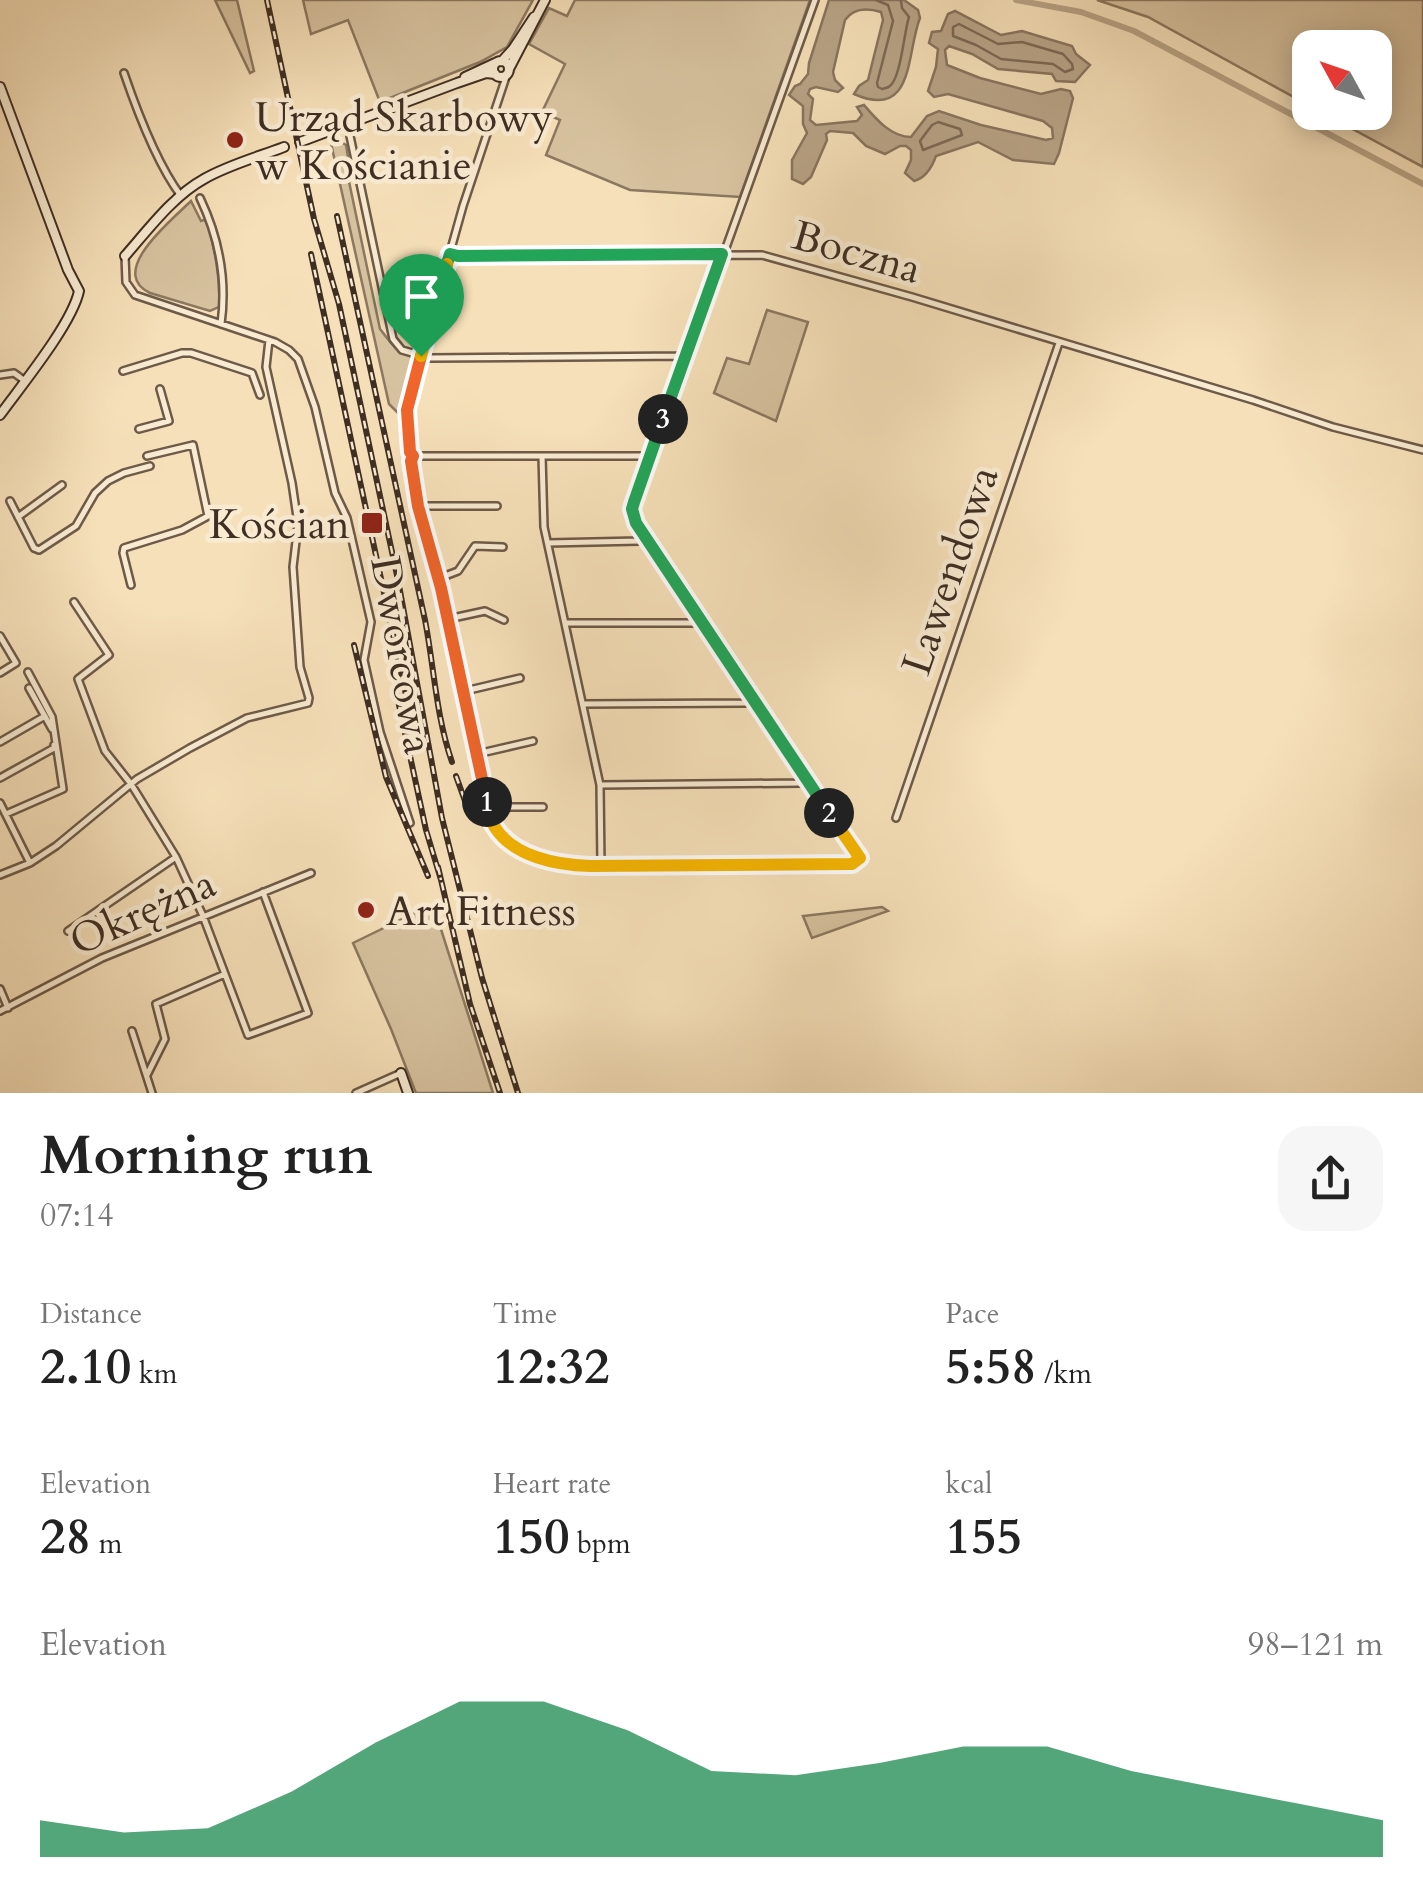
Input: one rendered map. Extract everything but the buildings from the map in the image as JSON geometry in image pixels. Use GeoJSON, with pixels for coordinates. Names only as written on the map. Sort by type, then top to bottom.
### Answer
{"type":"FeatureCollection","features":[{"type":"Feature","properties":{"kind":"street"},"geometry":{"type":"LineString","coordinates":[[413,456],[418,506],[448,619],[494,826],[522,850],[555,863],[852,864],[860,858],[636,523],[632,509],[815,0]]}},
{"type":"Feature","properties":{"kind":"street"},"geometry":{"type":"LineString","coordinates":[[413,456],[407,410],[501,89],[501,69],[542,5]]}},
{"type":"Feature","properties":{"kind":"street"},"geometry":{"type":"LineString","coordinates":[[300,142],[501,69]]}},
{"type":"Feature","properties":{"kind":"street"},"geometry":{"type":"LineString","coordinates":[[124,73],[172,184],[181,196]]}},
{"type":"Feature","properties":{"kind":"street"},"geometry":{"type":"LineString","coordinates":[[0,87],[78,293],[62,326],[0,415]]}},
{"type":"Feature","properties":{"kind":"street"},"geometry":{"type":"LineString","coordinates":[[350,136],[393,339],[402,350],[430,358],[686,356]]}},
{"type":"Feature","properties":{"kind":"street"},"geometry":{"type":"LineString","coordinates":[[126,256],[181,196],[204,178],[284,147]]}},
{"type":"Feature","properties":{"kind":"street"},"geometry":{"type":"LineString","coordinates":[[200,198],[212,224],[221,265],[221,324]]}},
{"type":"Feature","properties":{"kind":"street","name":"Boczna"},"geometry":{"type":"LineString","coordinates":[[450,254],[762,255],[1423,450]]}},
{"type":"Feature","properties":{"kind":"street","name":"Dworcowa"},"geometry":{"type":"LineString","coordinates":[[126,256],[126,282],[135,295],[269,340],[286,347],[298,359],[347,518],[371,622],[364,660],[380,732],[410,823]]}},
{"type":"Feature","properties":{"kind":"street"},"geometry":{"type":"LineString","coordinates":[[0,875],[30,863],[131,784],[190,748],[247,718],[308,703],[300,667],[293,567],[298,524],[266,367],[269,340]]}},
{"type":"Feature","properties":{"kind":"street","name":"Lawendowa"},"geometry":{"type":"LineString","coordinates":[[896,818],[1060,342]]}},
{"type":"Feature","properties":{"kind":"street"},"geometry":{"type":"LineString","coordinates":[[123,371],[191,353],[252,373],[260,395]]}},
{"type":"Feature","properties":{"kind":"street"},"geometry":{"type":"LineString","coordinates":[[0,376],[14,373],[25,381]]}},
{"type":"Feature","properties":{"kind":"street"},"geometry":{"type":"LineString","coordinates":[[139,429],[169,421],[160,389]]}},
{"type":"Feature","properties":{"kind":"street"},"geometry":{"type":"LineString","coordinates":[[131,585],[124,548],[182,530],[208,516],[193,445],[147,456]]}},
{"type":"Feature","properties":{"kind":"street"},"geometry":{"type":"LineString","coordinates":[[413,456],[650,456]]}},
{"type":"Feature","properties":{"kind":"street"},"geometry":{"type":"LineString","coordinates":[[542,456],[542,508],[548,543],[600,785],[601,866]]}},
{"type":"Feature","properties":{"kind":"street"},"geometry":{"type":"LineString","coordinates":[[10,501],[34,548],[39,550],[76,526],[108,481],[150,466]]}},
{"type":"Feature","properties":{"kind":"street"},"geometry":{"type":"LineString","coordinates":[[18,517],[62,485]]}},
{"type":"Feature","properties":{"kind":"street"},"geometry":{"type":"LineString","coordinates":[[418,506],[497,506]]}},
{"type":"Feature","properties":{"kind":"street"},"geometry":{"type":"LineString","coordinates":[[548,543],[646,538]]}},
{"type":"Feature","properties":{"kind":"street"},"geometry":{"type":"LineString","coordinates":[[437,579],[458,571],[475,546],[503,547]]}},
{"type":"Feature","properties":{"kind":"street"},"geometry":{"type":"LineString","coordinates":[[74,602],[109,655],[78,679],[104,751],[131,784],[176,857],[248,1035],[308,1012],[263,892]]}},
{"type":"Feature","properties":{"kind":"street"},"geometry":{"type":"LineString","coordinates":[[448,619],[485,611],[504,620]]}},
{"type":"Feature","properties":{"kind":"street"},"geometry":{"type":"LineString","coordinates":[[565,623],[700,620]]}},
{"type":"Feature","properties":{"kind":"street"},"geometry":{"type":"LineString","coordinates":[[0,636],[16,664],[0,673]]}},
{"type":"Feature","properties":{"kind":"street"},"geometry":{"type":"LineString","coordinates":[[6,814],[63,790],[52,717],[28,672]]}},
{"type":"Feature","properties":{"kind":"street"},"geometry":{"type":"LineString","coordinates":[[463,692],[520,678]]}},
{"type":"Feature","properties":{"kind":"street"},"geometry":{"type":"LineString","coordinates":[[0,778],[54,748],[52,728],[30,688]]}},
{"type":"Feature","properties":{"kind":"street"},"geometry":{"type":"LineString","coordinates":[[582,704],[752,699]]}},
{"type":"Feature","properties":{"kind":"street"},"geometry":{"type":"LineString","coordinates":[[0,742],[46,716]]}},
{"type":"Feature","properties":{"kind":"street"},"geometry":{"type":"LineString","coordinates":[[477,754],[532,741]]}},
{"type":"Feature","properties":{"kind":"street"},"geometry":{"type":"LineString","coordinates":[[600,785],[806,781]]}},
{"type":"Feature","properties":{"kind":"street"},"geometry":{"type":"LineString","coordinates":[[0,803],[30,863]]}},
{"type":"Feature","properties":{"kind":"street"},"geometry":{"type":"LineString","coordinates":[[488,807],[543,806]]}},
{"type":"Feature","properties":{"kind":"street"},"geometry":{"type":"LineString","coordinates":[[68,931],[176,857]]}},
{"type":"Feature","properties":{"kind":"street","name":"Okrężna"},"geometry":{"type":"LineString","coordinates":[[0,1011],[102,958],[311,873]]}},
{"type":"Feature","properties":{"kind":"street"},"geometry":{"type":"LineString","coordinates":[[146,1076],[164,1039],[156,1004],[225,974]]}},
{"type":"Feature","properties":{"kind":"street"},"geometry":{"type":"LineString","coordinates":[[0,989],[8,1008]]}},
{"type":"Feature","properties":{"kind":"street"},"geometry":{"type":"LineString","coordinates":[[132,1030],[152,1093]]}},
{"type":"Feature","properties":{"kind":"street"},"geometry":{"type":"LineString","coordinates":[[356,1093],[401,1073],[408,1093]]}},
{"type":"Feature","properties":{"kind":"shaded area"},"geometry":{"type":"Polygon","coordinates":[[[215,0],[237,0],[254,71],[250,73],[215,0]]]}},
{"type":"Feature","properties":{"kind":"shaded area"},"geometry":{"type":"Polygon","coordinates":[[[303,0],[533,0],[507,47],[480,62],[380,102],[348,20],[311,34],[303,0]]]}},
{"type":"Feature","properties":{"kind":"shaded area"},"geometry":{"type":"Polygon","coordinates":[[[575,0],[810,0],[740,197],[630,190],[546,155],[560,120],[542,112],[565,64],[529,44],[549,8],[567,16],[575,0]]]}},
{"type":"Feature","properties":{"kind":"shaded area"},"geometry":{"type":"Polygon","coordinates":[[[1097,0],[1423,0],[1423,167],[1354,130],[1392,130],[1392,30],[1292,30],[1292,96],[1148,17],[1097,0]]]}},
{"type":"Feature","properties":{"kind":"shaded area"},"geometry":{"type":"Polygon","coordinates":[[[330,139],[346,145],[347,172],[380,329],[399,350],[415,358],[398,413],[389,404],[330,139]]]}},
{"type":"Feature","properties":{"kind":"shaded area"},"geometry":{"type":"Polygon","coordinates":[[[191,201],[201,221],[207,219],[216,263],[219,307],[210,311],[150,293],[138,284],[135,272],[147,246],[191,201]]]}},
{"type":"Feature","properties":{"kind":"shaded area"},"geometry":{"type":"Polygon","coordinates":[[[767,310],[808,322],[776,421],[714,393],[727,358],[749,364],[767,310]]]}},
{"type":"Feature","properties":{"kind":"shaded area"},"geometry":{"type":"Polygon","coordinates":[[[433,904],[493,1093],[416,1093],[353,943],[433,904]]]}},
{"type":"Feature","properties":{"kind":"shaded area"},"geometry":{"type":"Polygon","coordinates":[[[882,907],[888,911],[812,938],[803,916],[882,907]]]}},
{"type":"Feature","properties":{"kind":"water"},"geometry":{"type":"Polygon","coordinates":[[[829,0],[904,0],[918,10],[920,18],[905,79],[888,98],[874,100],[854,94],[868,80],[883,20],[881,12],[862,10],[845,20],[833,72],[843,88],[838,92],[810,89],[810,120],[816,125],[857,121],[862,115],[857,107],[864,105],[884,126],[904,136],[911,137],[927,116],[939,111],[981,125],[1046,140],[1053,138],[1052,128],[1043,121],[948,94],[934,97],[928,91],[938,49],[929,43],[932,32],[941,31],[948,14],[955,11],[1001,35],[1022,31],[1072,46],[1090,65],[1075,82],[1056,81],[1052,74],[998,69],[972,54],[949,46],[945,50],[947,65],[980,78],[1041,94],[1070,91],[1073,98],[1054,164],[1013,160],[978,142],[936,156],[928,172],[914,181],[905,173],[911,160],[911,150],[906,146],[885,154],[866,146],[853,133],[830,131],[811,177],[803,184],[792,179],[792,160],[807,133],[803,106],[789,95],[808,74],[829,0]]]}},
{"type":"Feature","properties":{"kind":"waterway"},"geometry":{"type":"LineString","coordinates":[[1016,0],[1081,12],[1134,31],[1423,184]]}},
{"type":"Feature","properties":{"kind":"railway"},"geometry":{"type":"LineString","coordinates":[[267,0],[314,219],[339,304],[398,580],[442,818],[482,978],[518,1093]]}},
{"type":"Feature","properties":{"kind":"railway"},"geometry":{"type":"LineString","coordinates":[[337,216],[452,762]]}},
{"type":"Feature","properties":{"kind":"railway"},"geometry":{"type":"LineString","coordinates":[[311,254],[408,704]]}},
{"type":"Feature","properties":{"kind":"railway"},"geometry":{"type":"LineString","coordinates":[[354,645],[386,777],[428,876]]}},
{"type":"Feature","properties":{"kind":"railway"},"geometry":{"type":"LineString","coordinates":[[396,691],[426,830],[441,880]]}},
{"type":"Feature","properties":{"kind":"railway"},"geometry":{"type":"LineString","coordinates":[[456,776],[465,801]]}},
{"type":"Feature","properties":{"kind":"railway"},"geometry":{"type":"LineString","coordinates":[[438,867],[470,1004],[500,1093]]}},
{"type":"Feature","properties":{"kind":"place","name":"Urząd Skarbowy w Kościanie"},"geometry":{"type":"Point","coordinates":[235,140]}},
{"type":"Feature","properties":{"kind":"place","name":"Kościan"},"geometry":{"type":"Point","coordinates":[372,523]}},
{"type":"Feature","properties":{"kind":"place","name":"Art Fitness"},"geometry":{"type":"Point","coordinates":[366,910]}},
{"type":"Feature","properties":{"kind":"route"},"geometry":{"type":"LineString","coordinates":[[450,254],[722,254],[634,502],[633,516],[860,858],[852,864],[566,865],[522,850],[494,826],[441,588],[418,506],[411,461],[406,417],[421,356],[450,254]]}}]}
